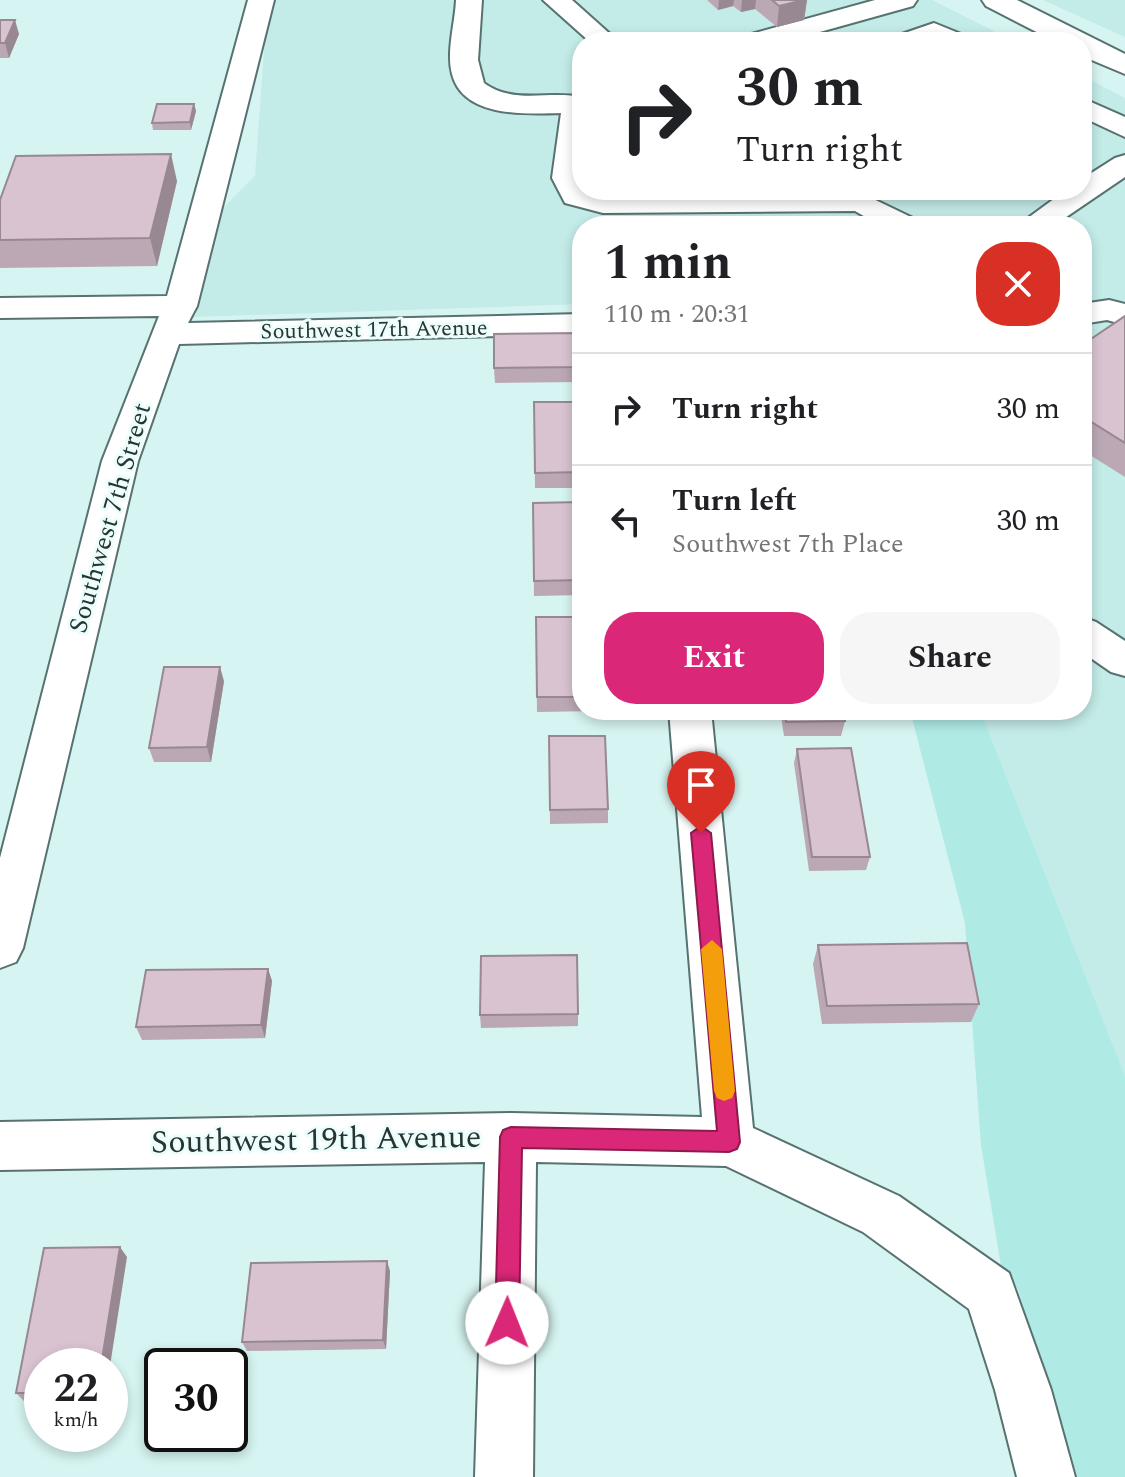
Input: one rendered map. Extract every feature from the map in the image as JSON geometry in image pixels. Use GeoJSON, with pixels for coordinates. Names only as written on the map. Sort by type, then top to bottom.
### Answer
{"type":"FeatureCollection","features":[{"type":"Feature","properties":{"kind":"main road"},"geometry":{"type":"LineString","coordinates":[[996,0],[1058,32]]}},
{"type":"Feature","properties":{"kind":"main road"},"geometry":{"type":"LineString","coordinates":[[1092,49],[1125,65]]}},
{"type":"Feature","properties":{"kind":"street","name":"Southwest 7th Street"},"geometry":{"type":"LineString","coordinates":[[0,948],[120,461],[173,320],[261,0]]}},
{"type":"Feature","properties":{"kind":"street"},"geometry":{"type":"LineString","coordinates":[[469,0],[466,77],[479,94],[497,102],[572,104]]}},
{"type":"Feature","properties":{"kind":"street"},"geometry":{"type":"LineString","coordinates":[[556,0],[594,32]]}},
{"type":"Feature","properties":{"kind":"street"},"geometry":{"type":"LineString","coordinates":[[783,32],[863,4],[904,0]]}},
{"type":"Feature","properties":{"kind":"street"},"geometry":{"type":"LineString","coordinates":[[1092,111],[1125,128]]}},
{"type":"Feature","properties":{"kind":"street"},"geometry":{"type":"LineString","coordinates":[[1092,186],[1125,164]]}},
{"type":"Feature","properties":{"kind":"street"},"geometry":{"type":"LineString","coordinates":[[572,171],[567,178],[572,189]]}},
{"type":"Feature","properties":{"kind":"street"},"geometry":{"type":"LineString","coordinates":[[588,200],[603,204],[729,200]]}},
{"type":"Feature","properties":{"kind":"street"},"geometry":{"type":"LineString","coordinates":[[862,200],[888,216]]}},
{"type":"Feature","properties":{"kind":"street"},"geometry":{"type":"LineString","coordinates":[[1047,216],[1071,200]]}},
{"type":"Feature","properties":{"kind":"street","name":"Southwest 17th Avenue"},"geometry":{"type":"LineString","coordinates":[[0,308],[173,320],[572,324]]}},
{"type":"Feature","properties":{"kind":"street"},"geometry":{"type":"LineString","coordinates":[[1092,313],[1109,310],[1125,315]]}},
{"type":"Feature","properties":{"kind":"street"},"geometry":{"type":"LineString","coordinates":[[1092,639],[1125,661]]}},
{"type":"Feature","properties":{"kind":"street"},"geometry":{"type":"LineString","coordinates":[[691,720],[729,1142],[881,1214],[990,1292],[1023,1390],[1046,1477]]}},
{"type":"Feature","properties":{"kind":"street"},"geometry":{"type":"LineString","coordinates":[[504,1477],[511,1137]]}},
{"type":"Feature","properties":{"kind":"street","name":"Southwest 19th Avenue"},"geometry":{"type":"LineString","coordinates":[[0,1146],[511,1137],[729,1142]]}},
{"type":"Feature","properties":{"kind":"shaded area"},"geometry":{"type":"Polygon","coordinates":[[[275,0],[932,0],[995,32],[572,32],[572,200],[1092,200],[1092,81],[1125,98],[1125,1076],[984,720],[1092,720],[1092,216],[572,216],[572,304],[192,317],[196,315],[223,208],[255,176],[265,38],[275,0]]]}},
{"type":"Feature","properties":{"kind":"shaded area"},"geometry":{"type":"Polygon","coordinates":[[[1043,0],[1125,0],[1125,37],[1043,0]]]}},
{"type":"Feature","properties":{"kind":"shaded area"},"geometry":{"type":"Polygon","coordinates":[[[913,720],[984,720],[1125,1076],[1125,1477],[1077,1477],[1018,1289],[1002,1272],[981,1145],[965,923],[913,720]]]}},
{"type":"Feature","properties":{"kind":"building"},"geometry":{"type":"Polygon","coordinates":[[[772,0],[804,0],[779,6],[772,0]]]}},
{"type":"Feature","properties":{"kind":"building"},"geometry":{"type":"Polygon","coordinates":[[[0,20],[15,20],[5,43],[0,43],[0,20]]]}},
{"type":"Feature","properties":{"kind":"building"},"geometry":{"type":"Polygon","coordinates":[[[157,104],[194,104],[190,122],[152,123],[157,104]]]}},
{"type":"Feature","properties":{"kind":"building"},"geometry":{"type":"Polygon","coordinates":[[[171,154],[150,238],[0,240],[0,200],[16,156],[171,154]]]}},
{"type":"Feature","properties":{"kind":"building"},"geometry":{"type":"Polygon","coordinates":[[[1125,316],[1125,443],[1092,422],[1092,338],[1125,316]]]}},
{"type":"Feature","properties":{"kind":"building"},"geometry":{"type":"Polygon","coordinates":[[[572,333],[572,367],[494,368],[494,334],[572,333]]]}},
{"type":"Feature","properties":{"kind":"building"},"geometry":{"type":"Polygon","coordinates":[[[534,402],[572,402],[572,472],[535,473],[534,402]]]}},
{"type":"Feature","properties":{"kind":"building"},"geometry":{"type":"Polygon","coordinates":[[[572,502],[572,580],[534,581],[533,503],[572,502]]]}},
{"type":"Feature","properties":{"kind":"building"},"geometry":{"type":"Polygon","coordinates":[[[536,617],[572,617],[572,697],[537,697],[536,617]]]}},
{"type":"Feature","properties":{"kind":"building"},"geometry":{"type":"Polygon","coordinates":[[[164,667],[220,667],[207,747],[149,748],[164,667]]]}},
{"type":"Feature","properties":{"kind":"building"},"geometry":{"type":"Polygon","coordinates":[[[786,720],[845,721],[786,722],[786,720]]]}},
{"type":"Feature","properties":{"kind":"building"},"geometry":{"type":"Polygon","coordinates":[[[549,736],[605,736],[608,809],[550,810],[549,736]]]}},
{"type":"Feature","properties":{"kind":"building"},"geometry":{"type":"Polygon","coordinates":[[[851,748],[870,857],[812,857],[797,749],[851,748]]]}},
{"type":"Feature","properties":{"kind":"building"},"geometry":{"type":"Polygon","coordinates":[[[967,943],[979,1004],[827,1006],[818,945],[967,943]]]}},
{"type":"Feature","properties":{"kind":"building"},"geometry":{"type":"Polygon","coordinates":[[[577,955],[578,1014],[480,1015],[481,956],[577,955]]]}},
{"type":"Feature","properties":{"kind":"building"},"geometry":{"type":"Polygon","coordinates":[[[268,969],[261,1025],[136,1027],[146,970],[268,969]]]}},
{"type":"Feature","properties":{"kind":"building"},"geometry":{"type":"Polygon","coordinates":[[[120,1247],[104,1348],[25,1348],[44,1248],[120,1247]]]}},
{"type":"Feature","properties":{"kind":"building"},"geometry":{"type":"Polygon","coordinates":[[[387,1261],[383,1340],[242,1342],[251,1263],[387,1261]]]}},
{"type":"Feature","properties":{"kind":"building"},"geometry":{"type":"Polygon","coordinates":[[[24,1352],[24,1393],[16,1393],[24,1352]]]}},
{"type":"Feature","properties":{"kind":"slow traffic"},"geometry":{"type":"LineString","coordinates":[[712,949],[724,1091]]}},
{"type":"Feature","properties":{"kind":"route"},"geometry":{"type":"LineString","coordinates":[[507,1323],[511,1137],[729,1142],[701,833]]}}]}
